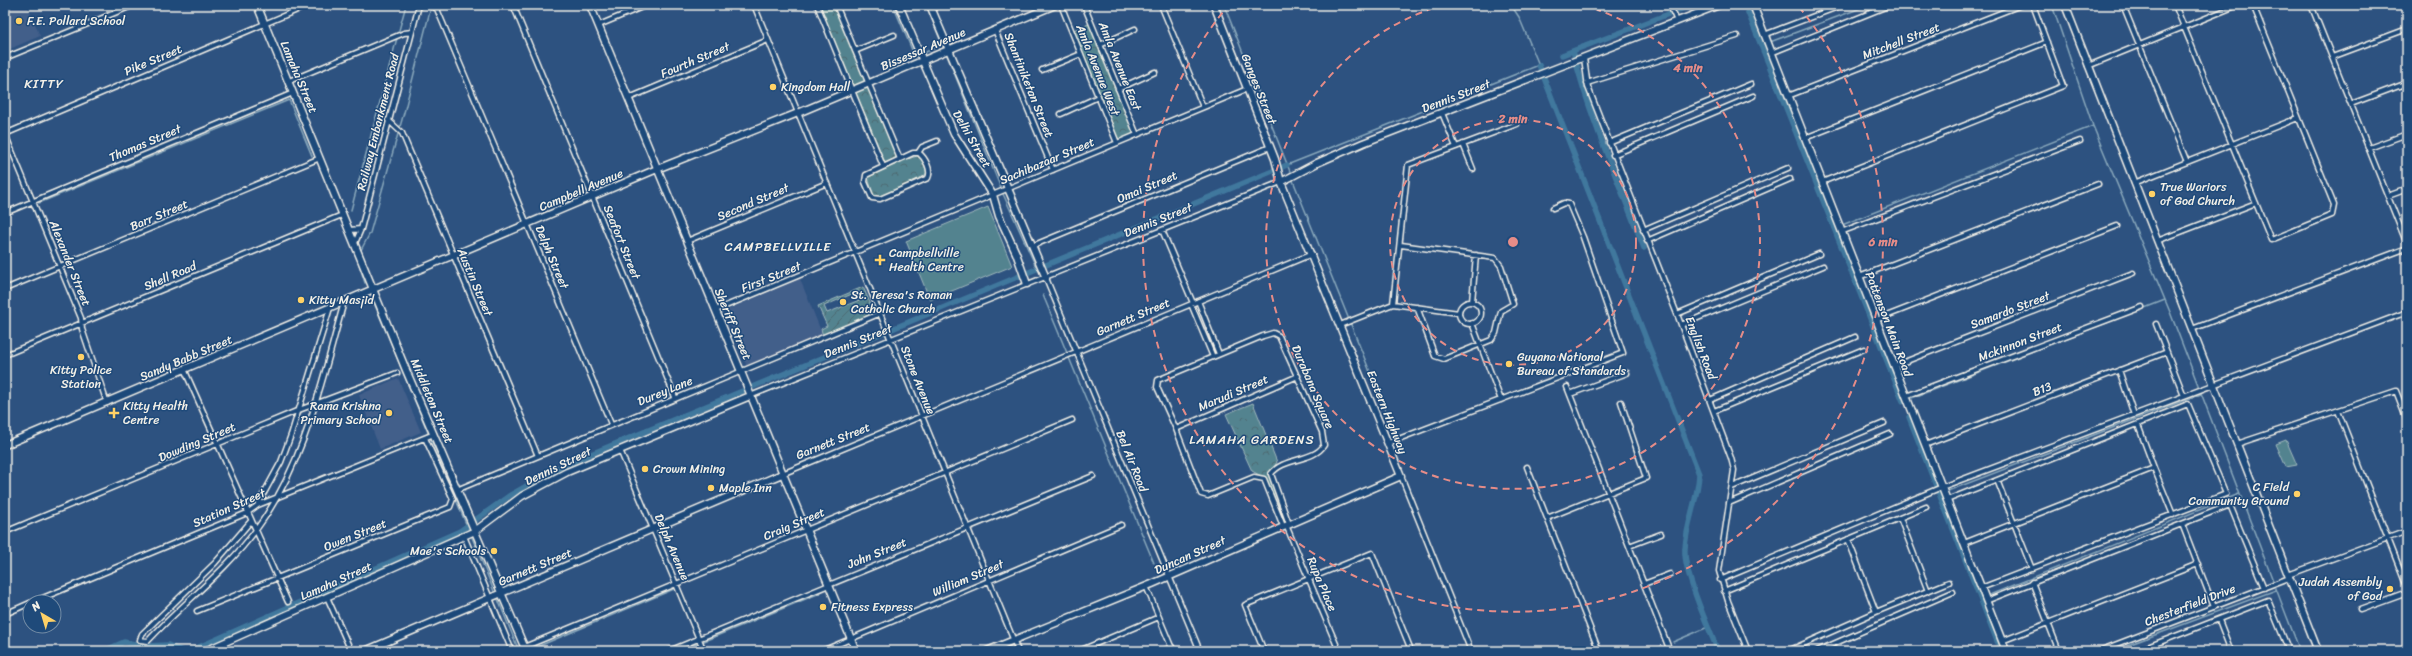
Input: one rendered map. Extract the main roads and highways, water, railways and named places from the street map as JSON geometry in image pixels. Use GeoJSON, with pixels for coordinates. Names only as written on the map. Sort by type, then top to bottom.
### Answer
{"type":"FeatureCollection","features":[{"type":"Feature","properties":{"kind":"waterway"},"geometry":{"type":"LineString","coordinates":[[398,34],[406,5]]}},
{"type":"Feature","properties":{"kind":"waterway"},"geometry":{"type":"LineString","coordinates":[[893,5],[915,57],[919,55]]}},
{"type":"Feature","properties":{"kind":"waterway"},"geometry":{"type":"LineString","coordinates":[[926,5],[944,49]]}},
{"type":"Feature","properties":{"kind":"waterway"},"geometry":{"type":"LineString","coordinates":[[1224,5],[1291,174]]}},
{"type":"Feature","properties":{"kind":"waterway"},"geometry":{"type":"LineString","coordinates":[[1287,165],[1539,65],[1519,17],[1511,5]]}},
{"type":"Feature","properties":{"kind":"waterway"},"geometry":{"type":"LineString","coordinates":[[1562,55],[1692,5]]}},
{"type":"Feature","properties":{"kind":"waterway"},"geometry":{"type":"LineString","coordinates":[[1745,5],[1903,401]]}},
{"type":"Feature","properties":{"kind":"waterway"},"geometry":{"type":"LineString","coordinates":[[1770,42],[1869,5]]}},
{"type":"Feature","properties":{"kind":"waterway"},"geometry":{"type":"LineString","coordinates":[[2052,5],[2093,126],[2170,312],[2300,651]]}},
{"type":"Feature","properties":{"kind":"waterway"},"geometry":{"type":"LineString","coordinates":[[360,252],[370,233],[405,109],[431,7]]}},
{"type":"Feature","properties":{"kind":"waterway"},"geometry":{"type":"LineString","coordinates":[[351,210],[397,38]]}},
{"type":"Feature","properties":{"kind":"waterway"},"geometry":{"type":"LineString","coordinates":[[1761,45],[1766,43]]}},
{"type":"Feature","properties":{"kind":"waterway"},"geometry":{"type":"LineString","coordinates":[[922,54],[942,44]]}},
{"type":"Feature","properties":{"kind":"waterway"},"geometry":{"type":"LineString","coordinates":[[1573,51],[1596,126],[1644,248]]}},
{"type":"Feature","properties":{"kind":"waterway"},"geometry":{"type":"LineString","coordinates":[[946,53],[1004,196],[1037,269]]}},
{"type":"Feature","properties":{"kind":"waterway"},"geometry":{"type":"LineString","coordinates":[[1539,65],[1699,474],[1697,493],[1686,539],[1685,559],[1697,600],[1718,651]]}},
{"type":"Feature","properties":{"kind":"waterway"},"geometry":{"type":"LineString","coordinates":[[39,203],[289,100],[312,156]]}},
{"type":"Feature","properties":{"kind":"waterway"},"geometry":{"type":"LineString","coordinates":[[1842,225],[2093,126]]}},
{"type":"Feature","properties":{"kind":"waterway"},"geometry":{"type":"LineString","coordinates":[[190,651],[460,531],[509,496],[562,466],[1287,165]]}},
{"type":"Feature","properties":{"kind":"waterway"},"geometry":{"type":"LineString","coordinates":[[1292,178],[1395,434]]}},
{"type":"Feature","properties":{"kind":"waterway"},"geometry":{"type":"LineString","coordinates":[[357,258],[365,283]]}},
{"type":"Feature","properties":{"kind":"waterway"},"geometry":{"type":"LineString","coordinates":[[1043,295],[1154,563]]}},
{"type":"Feature","properties":{"kind":"waterway"},"geometry":{"type":"LineString","coordinates":[[372,298],[469,531]]}},
{"type":"Feature","properties":{"kind":"waterway"},"geometry":{"type":"LineString","coordinates":[[2142,309],[2165,300]]}},
{"type":"Feature","properties":{"kind":"waterway"},"geometry":{"type":"LineString","coordinates":[[1909,399],[2114,320]]}},
{"type":"Feature","properties":{"kind":"waterway"},"geometry":{"type":"LineString","coordinates":[[1945,492],[2201,394]]}},
{"type":"Feature","properties":{"kind":"waterway"},"geometry":{"type":"LineString","coordinates":[[1909,417],[2001,651]]}},
{"type":"Feature","properties":{"kind":"waterway"},"geometry":{"type":"LineString","coordinates":[[1987,596],[2239,494]]}},
{"type":"Feature","properties":{"kind":"waterway"},"geometry":{"type":"LineString","coordinates":[[471,535],[495,594]]}},
{"type":"Feature","properties":{"kind":"waterway"},"geometry":{"type":"LineString","coordinates":[[533,651],[532,649],[674,589]]}},
{"type":"Feature","properties":{"kind":"waterway"},"geometry":{"type":"LineString","coordinates":[[2112,651],[2276,590]]}},
{"type":"Feature","properties":{"kind":"waterway"},"geometry":{"type":"LineString","coordinates":[[680,651],[820,593]]}},
{"type":"Feature","properties":{"kind":"waterway"},"geometry":{"type":"LineString","coordinates":[[497,597],[519,651]]}},
{"type":"Feature","properties":{"kind":"waterway"},"geometry":{"type":"LineString","coordinates":[[1673,642],[1708,627]]}},
{"type":"Feature","properties":{"kind":"waterway"},"geometry":{"type":"LineString","coordinates":[[104,651],[124,642],[146,646],[168,645],[182,651]]}},
{"type":"Feature","properties":{"kind":"waterway"},"geometry":{"type":"LineString","coordinates":[[697,644],[699,651]]}},
{"type":"Feature","properties":{"kind":"waterway"},"geometry":{"type":"LineString","coordinates":[[998,651],[1011,646]]}},
{"type":"Feature","properties":{"kind":"waterway"},"geometry":{"type":"LineString","coordinates":[[1650,651],[1662,646]]}},
{"type":"Feature","properties":{"kind":"place","name":"F.E. Pollard School"},"geometry":{"type":"Point","coordinates":[19,21]}},
{"type":"Feature","properties":{"kind":"place","name":"Kingdom Hall"},"geometry":{"type":"Point","coordinates":[773,87]}},
{"type":"Feature","properties":{"kind":"place","name":"True Wariors of God Church"},"geometry":{"type":"Point","coordinates":[2152,194]}},
{"type":"Feature","properties":{"kind":"place","name":"Campbellville Health Centre"},"geometry":{"type":"Point","coordinates":[880,260]}},
{"type":"Feature","properties":{"kind":"place","name":"Kitty Masjid"},"geometry":{"type":"Point","coordinates":[301,300]}},
{"type":"Feature","properties":{"kind":"place","name":"St. Teresa's Roman Catholic Church"},"geometry":{"type":"Point","coordinates":[843,302]}},
{"type":"Feature","properties":{"kind":"place","name":"Kitty Police Station"},"geometry":{"type":"Point","coordinates":[81,357]}},
{"type":"Feature","properties":{"kind":"place","name":"Guyana National Bureau of Standards"},"geometry":{"type":"Point","coordinates":[1509,364]}},
{"type":"Feature","properties":{"kind":"place","name":"Kitty Health Centre"},"geometry":{"type":"Point","coordinates":[114,413]}},
{"type":"Feature","properties":{"kind":"place","name":"Rama Krishna Primary School"},"geometry":{"type":"Point","coordinates":[389,413]}},
{"type":"Feature","properties":{"kind":"place","name":"Crown Mining"},"geometry":{"type":"Point","coordinates":[645,469]}},
{"type":"Feature","properties":{"kind":"place","name":"Maple Inn"},"geometry":{"type":"Point","coordinates":[711,488]}},
{"type":"Feature","properties":{"kind":"place","name":"C Field Community Ground"},"geometry":{"type":"Point","coordinates":[2297,494]}},
{"type":"Feature","properties":{"kind":"place","name":"Mae's Schools"},"geometry":{"type":"Point","coordinates":[494,551]}},
{"type":"Feature","properties":{"kind":"place","name":"Judah Assembly of God"},"geometry":{"type":"Point","coordinates":[2390,589]}},
{"type":"Feature","properties":{"kind":"place","name":"Fitness Express"},"geometry":{"type":"Point","coordinates":[823,607]}},
{"type":"Feature","properties":{"kind":"district","name":"KITTY"},"geometry":{"type":"Point","coordinates":[44,83]}},
{"type":"Feature","properties":{"kind":"district","name":"CAMPBELLVILLE"},"geometry":{"type":"Point","coordinates":[778,246]}},
{"type":"Feature","properties":{"kind":"district","name":"LAMAHA GARDENS"},"geometry":{"type":"Point","coordinates":[1252,439]}}]}
